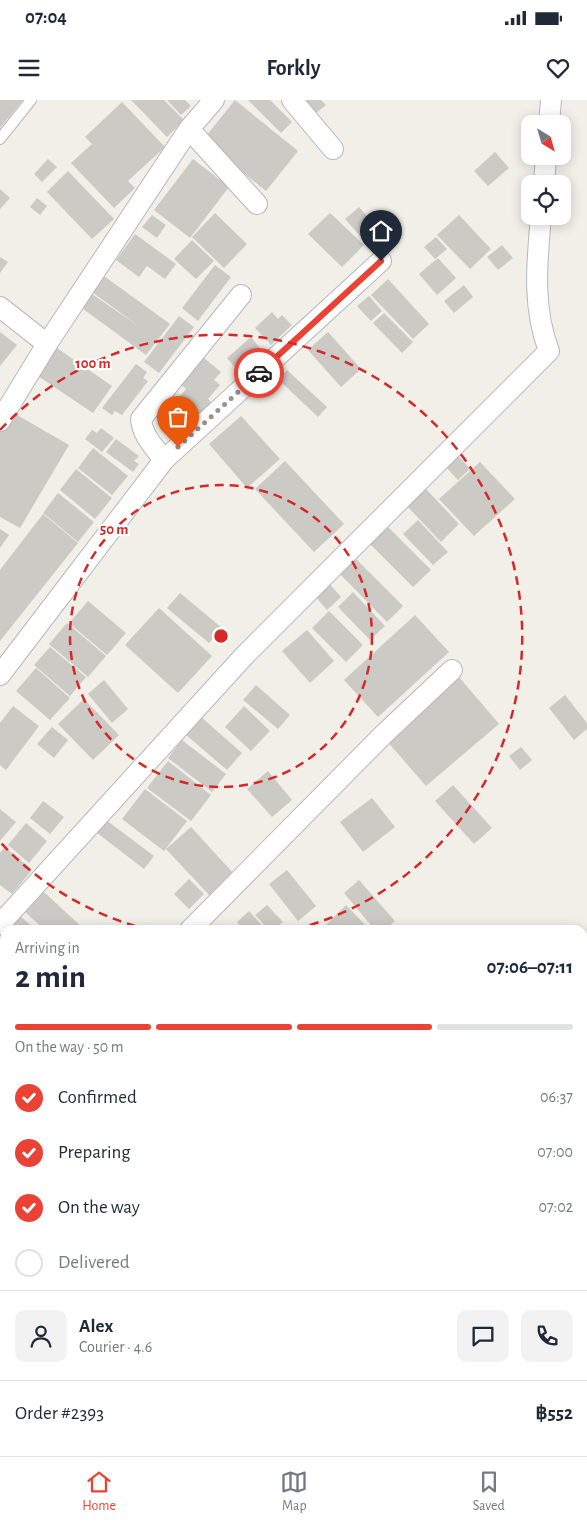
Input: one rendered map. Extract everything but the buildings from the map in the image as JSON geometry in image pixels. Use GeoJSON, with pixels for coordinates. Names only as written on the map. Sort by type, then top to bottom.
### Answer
{"type":"FeatureCollection","features":[{"type":"Feature","properties":{"kind":"street"},"geometry":{"type":"LineString","coordinates":[[0,421],[48,344],[189,129],[214,100]]}},
{"type":"Feature","properties":{"kind":"street"},"geometry":{"type":"LineString","coordinates":[[292,100],[333,149]]}},
{"type":"Feature","properties":{"kind":"street"},"geometry":{"type":"LineString","coordinates":[[550,115],[551,100]]}},
{"type":"Feature","properties":{"kind":"street"},"geometry":{"type":"LineString","coordinates":[[189,129],[257,204]]}},
{"type":"Feature","properties":{"kind":"street"},"geometry":{"type":"LineString","coordinates":[[0,924],[245,655],[550,351],[542,333],[536,292],[540,225]]}},
{"type":"Feature","properties":{"kind":"street"},"geometry":{"type":"LineString","coordinates":[[0,675],[164,460],[381,261]]}},
{"type":"Feature","properties":{"kind":"street"},"geometry":{"type":"LineString","coordinates":[[164,460],[146,436],[142,428],[141,419],[241,295]]}},
{"type":"Feature","properties":{"kind":"street"},"geometry":{"type":"LineString","coordinates":[[0,307],[48,344]]}},
{"type":"Feature","properties":{"kind":"street"},"geometry":{"type":"LineString","coordinates":[[195,925],[384,734],[452,670]]}},
{"type":"Feature","properties":{"kind":"lane"},"geometry":{"type":"LineString","coordinates":[[0,139],[31,100]]}},
{"type":"Feature","properties":{"kind":"way so far"},"geometry":{"type":"LineString","coordinates":[[178,447],[259,373]]}},
{"type":"Feature","properties":{"kind":"route"},"geometry":{"type":"LineString","coordinates":[[259,373],[381,261]]}}]}
